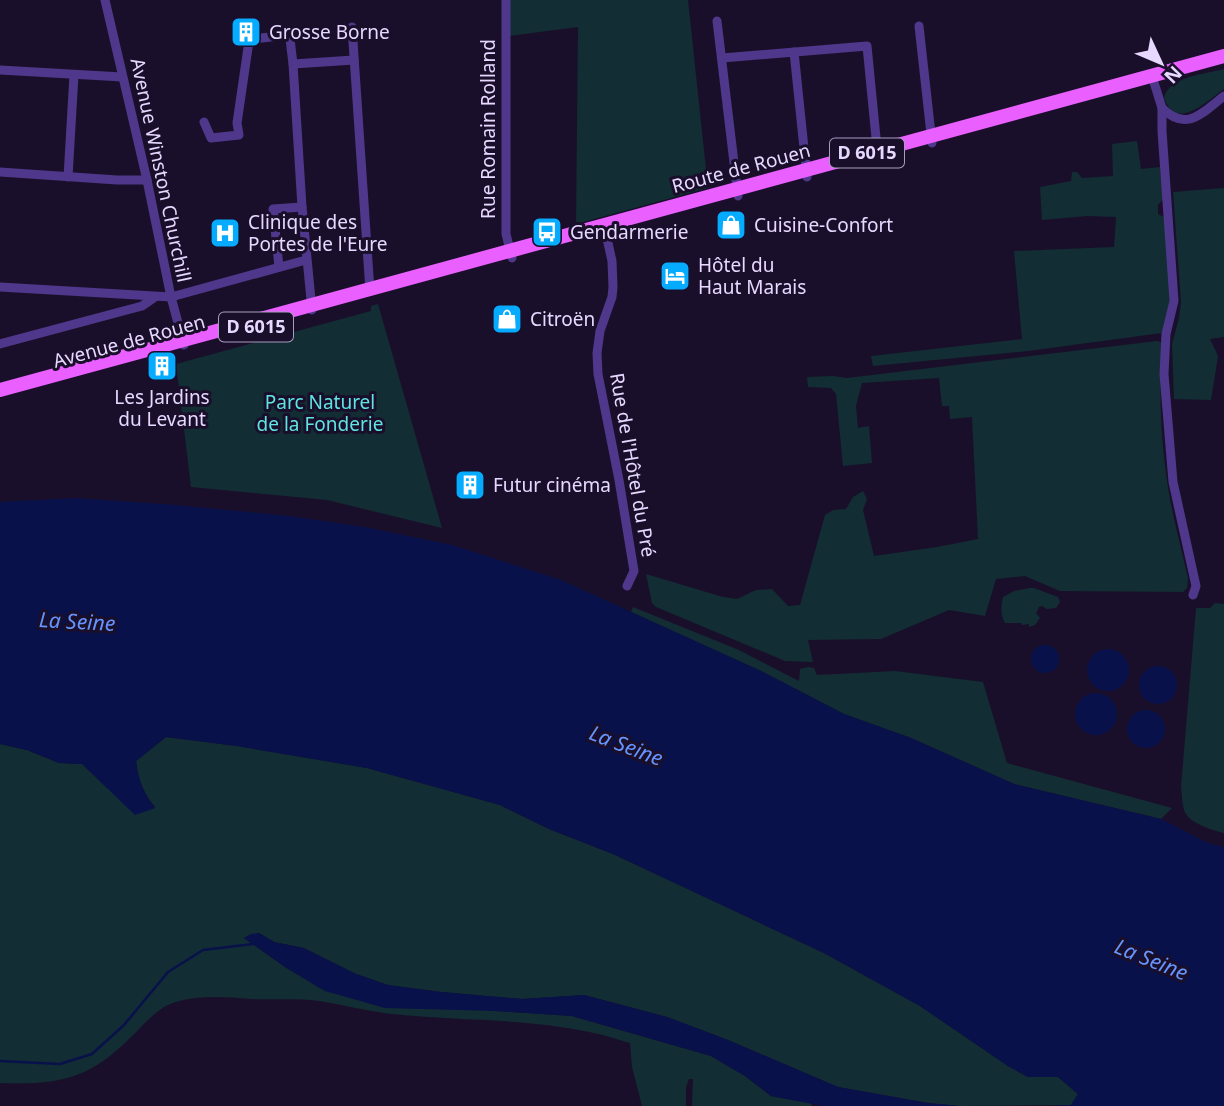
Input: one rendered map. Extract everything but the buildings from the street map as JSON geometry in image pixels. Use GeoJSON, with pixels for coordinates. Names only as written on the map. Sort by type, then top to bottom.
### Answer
{"type":"FeatureCollection","features":[{"type":"Feature","properties":{"kind":"main road","name":"Route de Rouen"},"geometry":{"type":"LineString","coordinates":[[511,254],[1153,79],[1224,56]]}},
{"type":"Feature","properties":{"kind":"main road","name":"Route de Rouen"},"geometry":{"type":"LineString","coordinates":[[1153,79],[1224,64]]}},
{"type":"Feature","properties":{"kind":"main road","name":"Avenue de Rouen"},"geometry":{"type":"LineString","coordinates":[[0,390],[88,369],[511,254]]}},
{"type":"Feature","properties":{"kind":"main road","name":"Avenue de Rouen"},"geometry":{"type":"LineString","coordinates":[[0,397],[88,369]]}},
{"type":"Feature","properties":{"kind":"street","name":"Avenue Winston Churchill"},"geometry":{"type":"LineString","coordinates":[[105,0],[183,343]]}},
{"type":"Feature","properties":{"kind":"street","name":"Rue Romain Rolland"},"geometry":{"type":"LineString","coordinates":[[506,0],[506,234],[511,254]]}},
{"type":"Feature","properties":{"kind":"street"},"geometry":{"type":"LineString","coordinates":[[718,21],[738,193]]}},
{"type":"Feature","properties":{"kind":"street"},"geometry":{"type":"LineString","coordinates":[[919,26],[932,140]]}},
{"type":"Feature","properties":{"kind":"street"},"geometry":{"type":"LineString","coordinates":[[352,27],[371,292]]}},
{"type":"Feature","properties":{"kind":"street"},"geometry":{"type":"LineString","coordinates":[[204,122],[211,138],[239,135],[237,123],[249,41],[253,38],[288,35],[293,64],[311,309]]}},
{"type":"Feature","properties":{"kind":"street"},"geometry":{"type":"LineString","coordinates":[[722,58],[867,46],[878,154]]}},
{"type":"Feature","properties":{"kind":"street"},"geometry":{"type":"LineString","coordinates":[[794,52],[806,174]]}},
{"type":"Feature","properties":{"kind":"street"},"geometry":{"type":"LineString","coordinates":[[293,64],[354,60]]}},
{"type":"Feature","properties":{"kind":"street"},"geometry":{"type":"LineString","coordinates":[[0,70],[116,78],[122,76]]}},
{"type":"Feature","properties":{"kind":"street"},"geometry":{"type":"LineString","coordinates":[[68,177],[74,75]]}},
{"type":"Feature","properties":{"kind":"street"},"geometry":{"type":"LineString","coordinates":[[1153,79],[1163,108],[1162,131],[1174,301],[1166,334],[1164,374],[1173,482],[1196,586],[1193,595]]}},
{"type":"Feature","properties":{"kind":"street"},"geometry":{"type":"LineString","coordinates":[[1163,108],[1177,120],[1186,120],[1198,116],[1224,96]]}},
{"type":"Feature","properties":{"kind":"street"},"geometry":{"type":"LineString","coordinates":[[1162,131],[1177,120]]}},
{"type":"Feature","properties":{"kind":"street"},"geometry":{"type":"LineString","coordinates":[[0,172],[147,180]]}},
{"type":"Feature","properties":{"kind":"street"},"geometry":{"type":"LineString","coordinates":[[279,267],[273,209],[302,207]]}},
{"type":"Feature","properties":{"kind":"street","name":"Rue de l'Hôtel du Pré"},"geometry":{"type":"LineString","coordinates":[[605,229],[612,261],[613,287],[612,298],[600,331],[598,374],[634,571],[627,586]]}},
{"type":"Feature","properties":{"kind":"street"},"geometry":{"type":"LineString","coordinates":[[0,288],[171,297],[306,260]]}},
{"type":"Feature","properties":{"kind":"street"},"geometry":{"type":"LineString","coordinates":[[0,344],[142,306],[156,296]]}},
{"type":"Feature","properties":{"kind":"green space"},"geometry":{"type":"Polygon","coordinates":[[[510,0],[688,0],[708,188],[576,224],[578,27],[509,36],[510,0]]]}},
{"type":"Feature","properties":{"kind":"green space"},"geometry":{"type":"Polygon","coordinates":[[[1224,69],[1224,89],[1209,100],[1192,111],[1183,113],[1176,113],[1169,107],[1164,97],[1174,84],[1190,77],[1224,69]]]}},
{"type":"Feature","properties":{"kind":"green space"},"geometry":{"type":"Polygon","coordinates":[[[1137,141],[1141,169],[1160,167],[1163,199],[1158,205],[1158,214],[1164,217],[1170,289],[1169,307],[1162,333],[1028,351],[873,366],[871,356],[1022,339],[1014,251],[1114,247],[1116,217],[1087,216],[1042,220],[1040,187],[1071,181],[1072,172],[1077,172],[1082,178],[1113,176],[1112,144],[1137,141]]]}},
{"type":"Feature","properties":{"kind":"green space"},"geometry":{"type":"Polygon","coordinates":[[[1224,188],[1224,337],[1210,339],[1218,356],[1211,400],[1174,399],[1172,344],[1181,302],[1173,192],[1224,188]]]}},
{"type":"Feature","properties":{"kind":"green space","name":"Parc Naturel de la Fonderie"},"geometry":{"type":"Polygon","coordinates":[[[378,304],[442,528],[327,500],[191,487],[176,364],[371,311],[371,306],[378,304]]]}},
{"type":"Feature","properties":{"kind":"green space"},"geometry":{"type":"Polygon","coordinates":[[[1157,341],[1163,343],[1161,401],[1167,479],[1188,578],[1187,588],[1183,592],[1060,591],[1025,576],[996,579],[985,616],[949,610],[881,639],[808,640],[813,662],[785,661],[652,603],[646,574],[737,599],[756,590],[772,589],[788,606],[800,605],[825,515],[833,510],[846,509],[853,497],[863,491],[867,499],[863,510],[874,556],[978,539],[972,417],[950,419],[949,406],[942,406],[939,378],[862,383],[856,406],[858,428],[869,426],[872,463],[843,466],[836,394],[831,388],[808,387],[807,377],[847,378],[1157,341]]]}},
{"type":"Feature","properties":{"kind":"green space"},"geometry":{"type":"Polygon","coordinates":[[[1030,588],[1058,597],[1060,602],[1056,608],[1039,607],[1036,613],[1040,618],[1035,625],[1029,627],[1029,624],[1005,623],[1001,610],[1003,597],[1014,591],[1030,588]]]}},
{"type":"Feature","properties":{"kind":"green space"},"geometry":{"type":"Polygon","coordinates":[[[1215,603],[1224,604],[1224,833],[1201,825],[1186,815],[1181,787],[1196,608],[1210,608],[1215,603]]]}},
{"type":"Feature","properties":{"kind":"green space"},"geometry":{"type":"Polygon","coordinates":[[[633,607],[739,650],[799,681],[800,669],[808,667],[814,668],[817,675],[895,671],[983,682],[1007,763],[1172,808],[1161,819],[1014,784],[911,738],[844,714],[761,671],[631,612],[633,607]]]}},
{"type":"Feature","properties":{"kind":"green space"},"geometry":{"type":"Polygon","coordinates":[[[166,737],[367,768],[500,805],[549,829],[613,854],[824,953],[920,1006],[1008,1066],[1028,1077],[1058,1077],[1078,1094],[1071,1105],[959,1106],[838,1087],[667,1017],[584,995],[522,999],[388,985],[356,974],[304,948],[274,942],[259,933],[244,938],[325,991],[495,1011],[572,1016],[711,1056],[745,1076],[771,1096],[811,1103],[812,1106],[692,1106],[693,1079],[689,1079],[686,1106],[642,1106],[632,1067],[630,1043],[565,1027],[392,1014],[310,1000],[222,997],[194,998],[169,1005],[157,1012],[115,1052],[86,1071],[71,1077],[39,1083],[0,1083],[0,744],[27,750],[59,763],[82,764],[131,810],[155,807],[142,786],[136,761],[166,737]]]}},
{"type":"Feature","properties":{"kind":"water","name":"La Seine"},"geometry":{"type":"Polygon","coordinates":[[[76,498],[289,516],[365,527],[452,545],[561,580],[761,671],[844,714],[911,738],[1014,784],[1161,819],[1208,843],[1224,847],[1224,1106],[1049,1106],[1071,1105],[1078,1094],[1058,1077],[1028,1077],[1008,1066],[920,1006],[824,953],[613,854],[549,829],[500,805],[367,768],[166,737],[136,761],[142,786],[155,808],[135,815],[82,764],[59,763],[27,750],[0,744],[0,502],[76,498]]]}},
{"type":"Feature","properties":{"kind":"water"},"geometry":{"type":"Polygon","coordinates":[[[1045,645],[1055,649],[1059,659],[1055,669],[1045,673],[1035,669],[1031,659],[1035,649],[1045,645]]]}},
{"type":"Feature","properties":{"kind":"water"},"geometry":{"type":"Polygon","coordinates":[[[1108,649],[1123,655],[1129,670],[1123,685],[1108,691],[1093,685],[1087,670],[1093,655],[1108,649]]]}},
{"type":"Feature","properties":{"kind":"water"},"geometry":{"type":"Polygon","coordinates":[[[1158,666],[1171,672],[1177,685],[1171,698],[1158,704],[1145,698],[1139,685],[1145,672],[1158,666]]]}},
{"type":"Feature","properties":{"kind":"water"},"geometry":{"type":"Polygon","coordinates":[[[1096,693],[1111,699],[1117,714],[1111,729],[1096,735],[1081,729],[1075,714],[1081,699],[1096,693]]]}},
{"type":"Feature","properties":{"kind":"water"},"geometry":{"type":"Polygon","coordinates":[[[1146,710],[1159,716],[1165,729],[1159,742],[1146,748],[1133,742],[1127,729],[1133,716],[1146,710]]]}},
{"type":"Feature","properties":{"kind":"water"},"geometry":{"type":"Polygon","coordinates":[[[259,933],[274,942],[303,948],[356,974],[388,985],[522,999],[584,995],[667,1017],[838,1087],[959,1106],[823,1106],[771,1096],[745,1076],[711,1056],[572,1016],[385,1008],[325,991],[244,938],[259,933]]]}},
{"type":"Feature","properties":{"kind":"waterway"},"geometry":{"type":"LineString","coordinates":[[0,1061],[60,1064],[92,1054],[124,1025],[168,972],[203,950],[253,944]]}},
{"type":"Feature","properties":{"kind":"place","name":"Grosse Borne"},"geometry":{"type":"Point","coordinates":[246,32]}},
{"type":"Feature","properties":{"kind":"place","name":"Cuisine-Confort"},"geometry":{"type":"Point","coordinates":[731,225]}},
{"type":"Feature","properties":{"kind":"place","name":"Gendarmerie"},"geometry":{"type":"Point","coordinates":[547,232]}},
{"type":"Feature","properties":{"kind":"place","name":"Clinique des Portes de l'Eure"},"geometry":{"type":"Point","coordinates":[225,233]}},
{"type":"Feature","properties":{"kind":"place","name":"Hôtel du Haut Marais"},"geometry":{"type":"Point","coordinates":[675,276]}},
{"type":"Feature","properties":{"kind":"place","name":"Citroën"},"geometry":{"type":"Point","coordinates":[507,319]}},
{"type":"Feature","properties":{"kind":"place","name":"Les Jardins du Levant"},"geometry":{"type":"Point","coordinates":[162,366]}},
{"type":"Feature","properties":{"kind":"place","name":"Futur cinéma"},"geometry":{"type":"Point","coordinates":[470,485]}}]}
